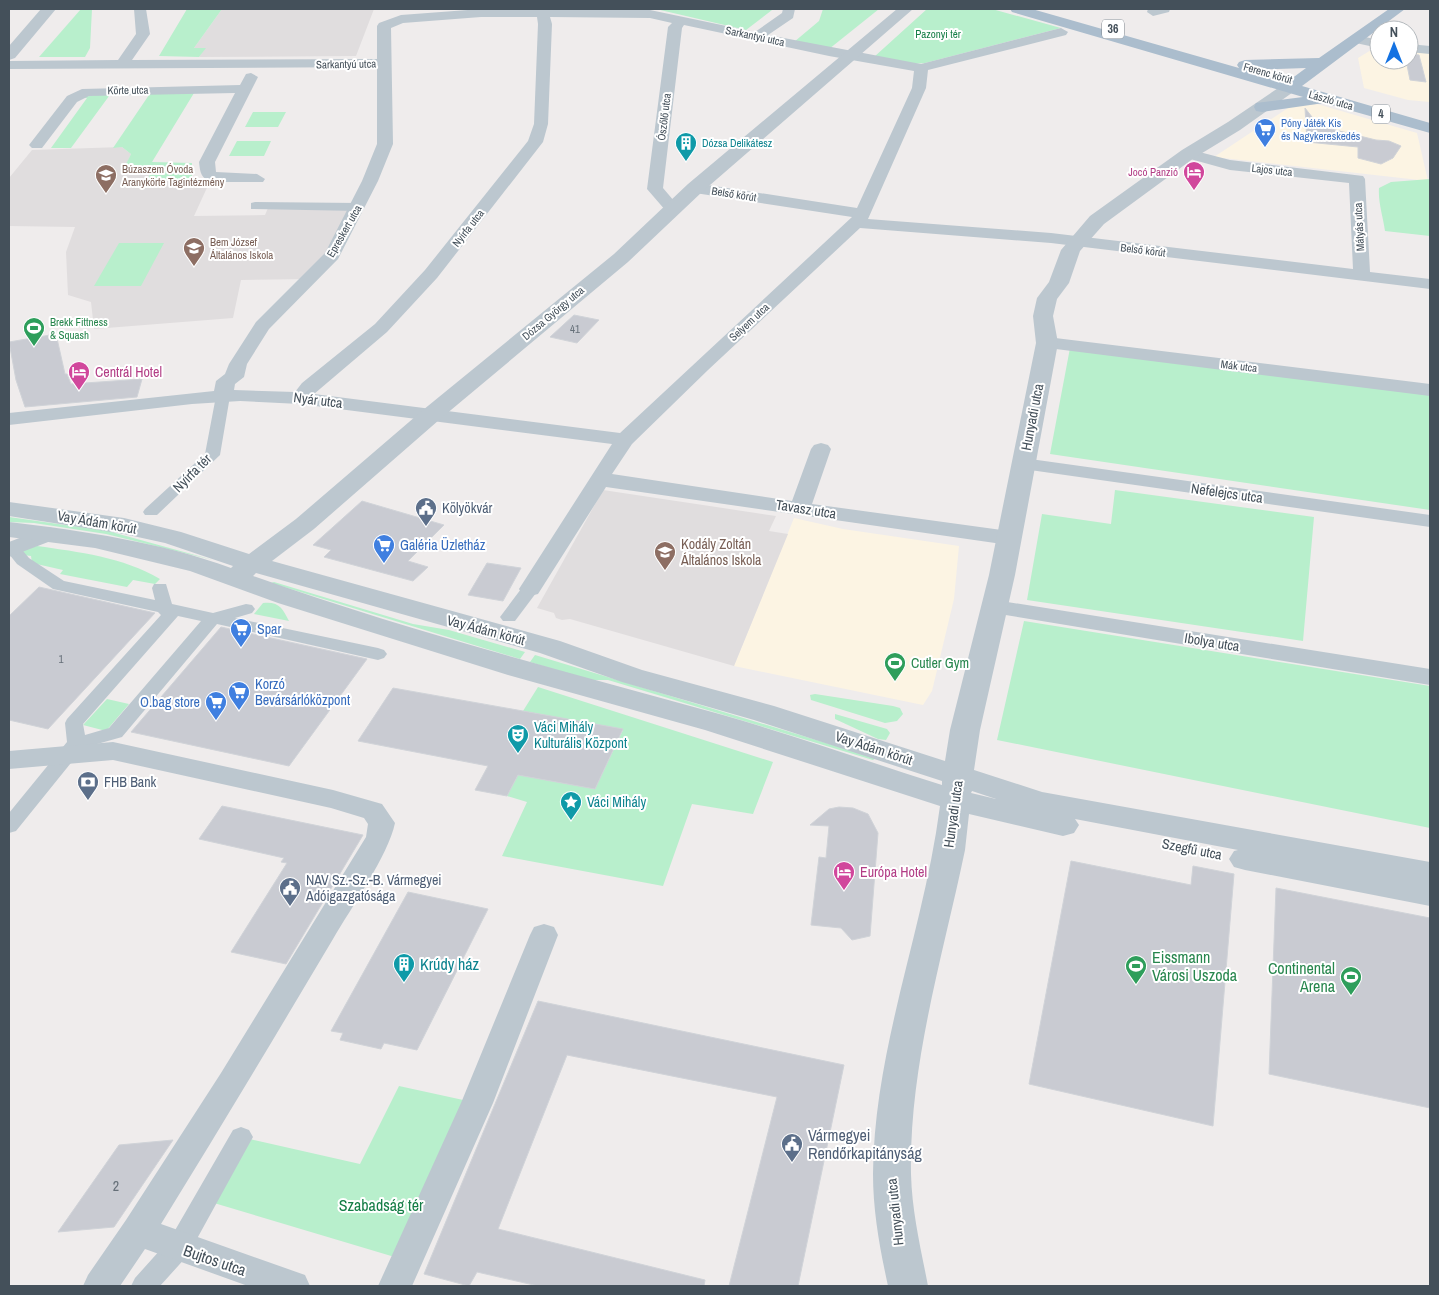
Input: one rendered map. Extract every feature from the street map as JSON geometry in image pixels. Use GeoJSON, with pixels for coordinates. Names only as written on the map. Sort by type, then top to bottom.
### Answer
{"type":"FeatureCollection","features":[{"type":"Feature","properties":{"kind":"main road","name":"36"},"geometry":{"type":"LineString","coordinates":[[1017,9],[1294,85]]}},
{"type":"Feature","properties":{"kind":"main road","name":"36"},"geometry":{"type":"LineString","coordinates":[[1042,9],[1237,64]]}},
{"type":"Feature","properties":{"kind":"main road","name":"Hunyadi utca"},"geometry":{"type":"LineString","coordinates":[[1294,85],[1398,9]]}},
{"type":"Feature","properties":{"kind":"main road"},"geometry":{"type":"LineString","coordinates":[[1237,64],[1276,66],[1324,63]]}},
{"type":"Feature","properties":{"kind":"main road","name":"4"},"geometry":{"type":"LineString","coordinates":[[1324,63],[1324,75],[1328,82],[1356,98]]}},
{"type":"Feature","properties":{"kind":"main road","name":"Ferenc körút"},"geometry":{"type":"LineString","coordinates":[[1237,64],[1294,85]]}},
{"type":"Feature","properties":{"kind":"main road"},"geometry":{"type":"LineString","coordinates":[[1294,85],[1356,98]]}},
{"type":"Feature","properties":{"kind":"main road","name":"László utca"},"geometry":{"type":"LineString","coordinates":[[1294,85],[1331,100],[1430,128]]}},
{"type":"Feature","properties":{"kind":"main road","name":"László utca"},"geometry":{"type":"LineString","coordinates":[[1356,98],[1430,119]]}},
{"type":"Feature","properties":{"kind":"main road"},"geometry":{"type":"LineString","coordinates":[[1262,107],[1331,100]]}},
{"type":"Feature","properties":{"kind":"street"},"geometry":{"type":"LineString","coordinates":[[9,55],[49,9]]}},
{"type":"Feature","properties":{"kind":"street"},"geometry":{"type":"LineString","coordinates":[[122,64],[143,34],[140,9]]}},
{"type":"Feature","properties":{"kind":"street"},"geometry":{"type":"LineString","coordinates":[[757,36],[788,15],[789,9]]}},
{"type":"Feature","properties":{"kind":"street"},"geometry":{"type":"LineString","coordinates":[[851,56],[906,9]]}},
{"type":"Feature","properties":{"kind":"street","name":"Sarkantyú utca"},"geometry":{"type":"LineString","coordinates":[[9,65],[383,63],[384,26],[400,19],[460,11],[653,11],[681,20],[851,56]]}},
{"type":"Feature","properties":{"kind":"street","name":"Nyírfa utca"},"geometry":{"type":"LineString","coordinates":[[300,398],[309,387],[381,328],[431,274],[535,142],[541,124],[545,24],[542,12]]}},
{"type":"Feature","properties":{"kind":"street","name":"Ószőlő utca"},"geometry":{"type":"LineString","coordinates":[[672,208],[655,189],[675,27],[681,20]]}},
{"type":"Feature","properties":{"kind":"street"},"geometry":{"type":"LineString","coordinates":[[851,56],[921,68],[1061,32]]}},
{"type":"Feature","properties":{"kind":"street"},"geometry":{"type":"LineString","coordinates":[[1356,39],[1369,42]]}},
{"type":"Feature","properties":{"kind":"street","name":"Dózsa György utca"},"geometry":{"type":"LineString","coordinates":[[242,571],[305,524],[431,415],[621,258],[672,208],[851,56]]}},
{"type":"Feature","properties":{"kind":"street","name":"Epreskert utca"},"geometry":{"type":"LineString","coordinates":[[223,396],[226,382],[234,378],[238,364],[262,326],[332,255],[358,207],[385,144],[383,63]]}},
{"type":"Feature","properties":{"kind":"street"},"geometry":{"type":"LineString","coordinates":[[257,179],[223,179],[212,177],[208,173],[207,162],[258,65]]}},
{"type":"Feature","properties":{"kind":"street","name":"Selyem utca"},"geometry":{"type":"LineString","coordinates":[[509,617],[530,589],[596,484],[604,478],[601,475],[602,471],[625,440],[859,218],[919,88],[921,68]]}},
{"type":"Feature","properties":{"kind":"street","name":"Hunyadi utca"},"geometry":{"type":"LineString","coordinates":[[908,1286],[900,1259],[890,1173],[894,1110],[908,1023],[949,848],[966,729],[995,607],[1047,343],[1062,319],[1065,299],[1059,283],[1064,264],[1077,242],[1097,220],[1188,154],[1294,85]]}},
{"type":"Feature","properties":{"kind":"street","name":"Körte utca"},"geometry":{"type":"LineString","coordinates":[[37,145],[72,99],[88,92],[245,89]]}},
{"type":"Feature","properties":{"kind":"street","name":"Lajos utca"},"geometry":{"type":"LineString","coordinates":[[1188,154],[1230,165],[1356,179]]}},
{"type":"Feature","properties":{"kind":"street","name":"Mátyás utca"},"geometry":{"type":"LineString","coordinates":[[1356,179],[1362,276]]}},
{"type":"Feature","properties":{"kind":"street","name":"Belső körút"},"geometry":{"type":"LineString","coordinates":[[695,188],[859,218],[1430,284]]}},
{"type":"Feature","properties":{"kind":"street"},"geometry":{"type":"LineString","coordinates":[[255,206],[358,207]]}},
{"type":"Feature","properties":{"kind":"street","name":"Mák utca"},"geometry":{"type":"LineString","coordinates":[[1047,343],[1430,390]]}},
{"type":"Feature","properties":{"kind":"street","name":"Nyár utca"},"geometry":{"type":"LineString","coordinates":[[9,419],[223,396],[300,398],[625,440]]}},
{"type":"Feature","properties":{"kind":"street","name":"Nyírfa tér"},"geometry":{"type":"LineString","coordinates":[[151,512],[212,455],[223,396]]}},
{"type":"Feature","properties":{"kind":"street"},"geometry":{"type":"LineString","coordinates":[[800,508],[821,450]]}},
{"type":"Feature","properties":{"kind":"street","name":"Nefelejcs utca"},"geometry":{"type":"LineString","coordinates":[[1023,464],[1430,521]]}},
{"type":"Feature","properties":{"kind":"street","name":"Tavasz utca"},"geometry":{"type":"LineString","coordinates":[[604,478],[609,481],[1008,538]]}},
{"type":"Feature","properties":{"kind":"street","name":"Vay Ádám körút"},"geometry":{"type":"LineString","coordinates":[[9,509],[124,526],[172,537],[242,571],[287,597],[518,669],[602,690],[777,742],[957,788]]}},
{"type":"Feature","properties":{"kind":"street"},"geometry":{"type":"LineString","coordinates":[[305,524],[295,558],[331,588]]}},
{"type":"Feature","properties":{"kind":"street","name":"Vay Ádám körút"},"geometry":{"type":"LineString","coordinates":[[10,542],[48,534],[95,540],[198,565],[242,571],[331,588],[550,648],[632,676],[764,713],[957,788]]}},
{"type":"Feature","properties":{"kind":"street"},"geometry":{"type":"LineString","coordinates":[[10,542],[23,561],[59,585],[378,654]]}},
{"type":"Feature","properties":{"kind":"street"},"geometry":{"type":"LineString","coordinates":[[9,826],[73,749],[74,723],[170,616],[165,609],[160,588]]}},
{"type":"Feature","properties":{"kind":"street","name":"Ibolya utca"},"geometry":{"type":"LineString","coordinates":[[995,607],[1430,677]]}},
{"type":"Feature","properties":{"kind":"street"},"geometry":{"type":"LineString","coordinates":[[9,760],[73,749],[115,733],[212,619],[246,609]]}},
{"type":"Feature","properties":{"kind":"street"},"geometry":{"type":"LineString","coordinates":[[73,749],[113,751],[332,800],[373,811],[382,823],[378,837],[232,1082],[138,1231],[100,1286]]}},
{"type":"Feature","properties":{"kind":"street","name":"Szegfű utca"},"geometry":{"type":"LineString","coordinates":[[957,788],[1430,874]]}},
{"type":"Feature","properties":{"kind":"street","name":"Szegfű utca"},"geometry":{"type":"LineString","coordinates":[[957,788],[1022,817],[1430,894]]}},
{"type":"Feature","properties":{"kind":"street"},"geometry":{"type":"LineString","coordinates":[[395,1286],[477,1103],[544,935]]}},
{"type":"Feature","properties":{"kind":"street"},"geometry":{"type":"LineString","coordinates":[[144,1286],[180,1247],[241,1137]]}},
{"type":"Feature","properties":{"kind":"street","name":"Bujtos utca"},"geometry":{"type":"LineString","coordinates":[[138,1231],[293,1286]]}},
{"type":"Feature","properties":{"kind":"shaded area"},"geometry":{"type":"Polygon","coordinates":[[[222,9],[374,9],[356,56],[199,57],[205,48],[194,48],[222,9]]]}},
{"type":"Feature","properties":{"kind":"shaded area"},"geometry":{"type":"Polygon","coordinates":[[[1419,50],[1430,51],[1430,102],[1408,100],[1364,88],[1358,58],[1369,51],[1369,70],[1419,70],[1419,50]]]}},
{"type":"Feature","properties":{"kind":"shaded area"},"geometry":{"type":"Polygon","coordinates":[[[1317,104],[1417,133],[1428,181],[1214,157],[1291,106],[1317,104]]]}},
{"type":"Feature","properties":{"kind":"shaded area","name":"Bem József Általános Iskola"},"geometry":{"type":"Polygon","coordinates":[[[122,147],[131,154],[125,167],[153,167],[148,179],[211,179],[194,216],[265,215],[268,208],[358,209],[310,279],[241,280],[233,318],[94,329],[91,302],[68,295],[66,252],[75,227],[9,226],[9,178],[32,150],[122,147]]]}},
{"type":"Feature","properties":{"kind":"shaded area","name":"Kodály Zoltán Általános Iskola"},"geometry":{"type":"Polygon","coordinates":[[[603,490],[776,516],[769,531],[788,534],[734,666],[570,619],[562,620],[556,618],[554,613],[537,608],[603,490]]]}},
{"type":"Feature","properties":{"kind":"shaded area"},"geometry":{"type":"Polygon","coordinates":[[[794,518],[843,529],[959,546],[954,599],[932,691],[923,705],[734,666],[794,518]]]}},
{"type":"Feature","properties":{"kind":"green space"},"geometry":{"type":"Polygon","coordinates":[[[81,9],[92,9],[90,48],[85,57],[39,57],[81,9]]]}},
{"type":"Feature","properties":{"kind":"green space"},"geometry":{"type":"Polygon","coordinates":[[[187,9],[222,9],[194,48],[206,48],[199,57],[159,56],[187,9]]]}},
{"type":"Feature","properties":{"kind":"green space"},"geometry":{"type":"Polygon","coordinates":[[[656,9],[771,9],[772,10],[746,30],[656,9]]]}},
{"type":"Feature","properties":{"kind":"green space"},"geometry":{"type":"Polygon","coordinates":[[[823,9],[879,9],[829,49],[794,42],[819,21],[823,9]]]}},
{"type":"Feature","properties":{"kind":"green space","name":"Pazonyi tér"},"geometry":{"type":"Polygon","coordinates":[[[927,9],[992,9],[1061,28],[925,63],[912,64],[874,57],[927,9]]]}},
{"type":"Feature","properties":{"kind":"green space"},"geometry":{"type":"Polygon","coordinates":[[[112,92],[71,148],[51,148],[87,98],[78,98],[112,92]]]}},
{"type":"Feature","properties":{"kind":"green space"},"geometry":{"type":"Polygon","coordinates":[[[151,92],[194,93],[152,162],[192,163],[192,179],[148,179],[153,167],[124,168],[131,154],[122,147],[113,148],[151,92]]]}},
{"type":"Feature","properties":{"kind":"green space"},"geometry":{"type":"Polygon","coordinates":[[[253,112],[286,112],[278,127],[245,127],[253,112]]]}},
{"type":"Feature","properties":{"kind":"green space"},"geometry":{"type":"Polygon","coordinates":[[[237,141],[271,141],[264,156],[229,156],[237,141]]]}},
{"type":"Feature","properties":{"kind":"green space"},"geometry":{"type":"Polygon","coordinates":[[[1430,179],[1430,236],[1385,231],[1379,188],[1391,182],[1430,179]]]}},
{"type":"Feature","properties":{"kind":"green space"},"geometry":{"type":"Polygon","coordinates":[[[119,243],[164,243],[141,286],[94,286],[119,243]]]}},
{"type":"Feature","properties":{"kind":"green space"},"geometry":{"type":"Polygon","coordinates":[[[1070,348],[1430,394],[1430,510],[1050,454],[1070,348]]]}},
{"type":"Feature","properties":{"kind":"green space"},"geometry":{"type":"Polygon","coordinates":[[[1115,490],[1314,517],[1303,641],[1027,600],[1042,514],[1111,524],[1115,490]]]}},
{"type":"Feature","properties":{"kind":"green space"},"geometry":{"type":"Polygon","coordinates":[[[9,517],[108,531],[213,560],[106,534],[34,523],[9,522],[9,517]]]}},
{"type":"Feature","properties":{"kind":"green space"},"geometry":{"type":"Polygon","coordinates":[[[37,546],[116,560],[160,579],[155,584],[133,580],[127,587],[60,574],[63,570],[32,563],[31,556],[23,555],[19,549],[37,546]]]}},
{"type":"Feature","properties":{"kind":"green space"},"geometry":{"type":"Polygon","coordinates":[[[274,582],[413,624],[449,630],[525,652],[520,659],[271,583],[274,582]]]}},
{"type":"Feature","properties":{"kind":"green space"},"geometry":{"type":"Polygon","coordinates":[[[263,603],[273,603],[280,607],[289,621],[254,614],[263,603]]]}},
{"type":"Feature","properties":{"kind":"green space"},"geometry":{"type":"Polygon","coordinates":[[[1024,621],[1430,686],[1430,828],[997,740],[1024,621]]]}},
{"type":"Feature","properties":{"kind":"green space"},"geometry":{"type":"Polygon","coordinates":[[[535,655],[876,758],[873,760],[608,680],[588,680],[530,662],[535,655]]]}},
{"type":"Feature","properties":{"kind":"green space"},"geometry":{"type":"Polygon","coordinates":[[[538,687],[773,762],[753,814],[692,804],[663,886],[502,856],[527,802],[507,796],[518,775],[595,789],[623,730],[523,711],[538,687]]]}},
{"type":"Feature","properties":{"kind":"green space"},"geometry":{"type":"Polygon","coordinates":[[[815,694],[893,706],[900,708],[903,714],[897,721],[885,723],[811,700],[810,695],[815,694]]]}},
{"type":"Feature","properties":{"kind":"green space"},"geometry":{"type":"Polygon","coordinates":[[[107,699],[129,704],[106,731],[83,725],[107,699]]]}},
{"type":"Feature","properties":{"kind":"green space"},"geometry":{"type":"Polygon","coordinates":[[[835,714],[887,729],[890,733],[886,740],[878,739],[835,719],[835,714]]]}},
{"type":"Feature","properties":{"kind":"green space","name":"Szabadság tér"},"geometry":{"type":"Polygon","coordinates":[[[399,1086],[477,1103],[408,1261],[214,1203],[241,1137],[360,1164],[399,1086]]]}},
{"type":"Feature","properties":{"kind":"building"},"geometry":{"type":"Polygon","coordinates":[[[1419,55],[1426,82],[1410,80],[1408,70],[1419,70],[1419,55]]]}},
{"type":"Feature","properties":{"kind":"building"},"geometry":{"type":"Polygon","coordinates":[[[1305,108],[1319,126],[1376,140],[1389,141],[1401,146],[1393,158],[1381,164],[1358,158],[1358,147],[1307,142],[1305,108]]]}},
{"type":"Feature","properties":{"kind":"building"},"geometry":{"type":"Polygon","coordinates":[[[574,315],[599,320],[577,343],[550,337],[574,315]]]}},
{"type":"Feature","properties":{"kind":"building"},"geometry":{"type":"Polygon","coordinates":[[[56,334],[65,374],[67,374],[71,384],[142,379],[137,397],[25,407],[16,380],[9,342],[56,334]]]}},
{"type":"Feature","properties":{"kind":"building"},"geometry":{"type":"Polygon","coordinates":[[[362,501],[444,525],[408,561],[428,567],[413,581],[324,557],[331,550],[313,545],[362,501]]]}},
{"type":"Feature","properties":{"kind":"building"},"geometry":{"type":"Polygon","coordinates":[[[487,563],[521,568],[503,601],[468,595],[487,563]]]}},
{"type":"Feature","properties":{"kind":"building"},"geometry":{"type":"Polygon","coordinates":[[[39,587],[155,613],[48,729],[9,720],[9,616],[39,587]]]}},
{"type":"Feature","properties":{"kind":"building","name":"Korzó Bevársárlóközpont"},"geometry":{"type":"Polygon","coordinates":[[[221,627],[367,659],[289,766],[131,732],[221,627]]]}},
{"type":"Feature","properties":{"kind":"building","name":"Váci Mihály Kulturális Központ"},"geometry":{"type":"Polygon","coordinates":[[[393,688],[623,729],[595,789],[518,775],[507,796],[475,790],[488,766],[358,741],[393,688]]]}},
{"type":"Feature","properties":{"kind":"building","name":"NAV Sz.-Sz.-B. Vármegyei Adóigazgatósága"},"geometry":{"type":"Polygon","coordinates":[[[222,806],[363,835],[286,964],[231,952],[287,863],[281,862],[284,858],[199,839],[222,806]]]}},
{"type":"Feature","properties":{"kind":"building","name":"Európa Hotel"},"geometry":{"type":"Polygon","coordinates":[[[839,807],[853,808],[868,814],[878,833],[870,936],[852,940],[841,928],[811,925],[819,857],[826,858],[829,826],[810,825],[829,809],[839,807]]]}},
{"type":"Feature","properties":{"kind":"building","name":"Eissmann Városi Uszoda"},"geometry":{"type":"Polygon","coordinates":[[[1071,861],[1191,885],[1193,866],[1234,874],[1213,1126],[1029,1084],[1071,861]]]}},
{"type":"Feature","properties":{"kind":"building","name":"Continental Arena"},"geometry":{"type":"Polygon","coordinates":[[[1276,888],[1430,918],[1430,1108],[1269,1074],[1276,888]]]}},
{"type":"Feature","properties":{"kind":"building","name":"Krúdy ház"},"geometry":{"type":"Polygon","coordinates":[[[408,892],[488,909],[417,1050],[384,1043],[381,1049],[340,1040],[343,1033],[331,1031],[408,892]]]}},
{"type":"Feature","properties":{"kind":"building","name":"Vármegyei Rendőrkapitányság"},"geometry":{"type":"Polygon","coordinates":[[[538,1001],[844,1065],[798,1286],[729,1286],[777,1097],[567,1055],[498,1229],[705,1280],[704,1286],[538,1286],[477,1272],[469,1286],[424,1274],[538,1001]]]}},
{"type":"Feature","properties":{"kind":"building"},"geometry":{"type":"Polygon","coordinates":[[[173,1140],[114,1227],[58,1232],[119,1145],[173,1140]]]}},
{"type":"Feature","properties":{"kind":"place","name":"Póny Játék Kis és Nagykereskedés"},"geometry":{"type":"Point","coordinates":[1265,148]}},
{"type":"Feature","properties":{"kind":"place","name":"Dózsa Delikátesz"},"geometry":{"type":"Point","coordinates":[686,162]}},
{"type":"Feature","properties":{"kind":"place","name":"Jocó Panzió"},"geometry":{"type":"Point","coordinates":[1194,191]}},
{"type":"Feature","properties":{"kind":"place","name":"Búzaszem Óvoda Aranykörte Tagintézmény"},"geometry":{"type":"Point","coordinates":[106,194]}},
{"type":"Feature","properties":{"kind":"place","name":"Bem József Általános Iskola"},"geometry":{"type":"Point","coordinates":[194,267]}},
{"type":"Feature","properties":{"kind":"place","name":"Brekk Fittness & Squash"},"geometry":{"type":"Point","coordinates":[34,347]}},
{"type":"Feature","properties":{"kind":"place","name":"Centrál Hotel"},"geometry":{"type":"Point","coordinates":[79,391]}},
{"type":"Feature","properties":{"kind":"place","name":"Kölyökvár"},"geometry":{"type":"Point","coordinates":[426,527]}},
{"type":"Feature","properties":{"kind":"place","name":"Galéria Üzletház"},"geometry":{"type":"Point","coordinates":[384,564]}},
{"type":"Feature","properties":{"kind":"place","name":"Kodály Zoltán Általános Iskola"},"geometry":{"type":"Point","coordinates":[665,571]}},
{"type":"Feature","properties":{"kind":"place","name":"Spar"},"geometry":{"type":"Point","coordinates":[241,648]}},
{"type":"Feature","properties":{"kind":"place","name":"Cutler Gym"},"geometry":{"type":"Point","coordinates":[895,682]}},
{"type":"Feature","properties":{"kind":"place","name":"Korzó Bevársárlóközpont"},"geometry":{"type":"Point","coordinates":[239,711]}},
{"type":"Feature","properties":{"kind":"place","name":"O.bag store"},"geometry":{"type":"Point","coordinates":[216,721]}},
{"type":"Feature","properties":{"kind":"place","name":"Váci Mihály Kulturális Központ"},"geometry":{"type":"Point","coordinates":[518,754]}},
{"type":"Feature","properties":{"kind":"place","name":"FHB Bank"},"geometry":{"type":"Point","coordinates":[88,801]}},
{"type":"Feature","properties":{"kind":"place","name":"Váci Mihály"},"geometry":{"type":"Point","coordinates":[571,821]}},
{"type":"Feature","properties":{"kind":"place","name":"Európa Hotel"},"geometry":{"type":"Point","coordinates":[844,891]}},
{"type":"Feature","properties":{"kind":"place","name":"NAV Sz.-Sz.-B. Vármegyei Adóigazgatósága"},"geometry":{"type":"Point","coordinates":[290,907]}},
{"type":"Feature","properties":{"kind":"place","name":"Krúdy ház"},"geometry":{"type":"Point","coordinates":[404,983]}},
{"type":"Feature","properties":{"kind":"place","name":"Eissmann Városi Uszoda"},"geometry":{"type":"Point","coordinates":[1136,985]}},
{"type":"Feature","properties":{"kind":"place","name":"Continental Arena"},"geometry":{"type":"Point","coordinates":[1351,996]}},
{"type":"Feature","properties":{"kind":"place","name":"Vármegyei Rendőrkapitányság"},"geometry":{"type":"Point","coordinates":[792,1163]}}]}
